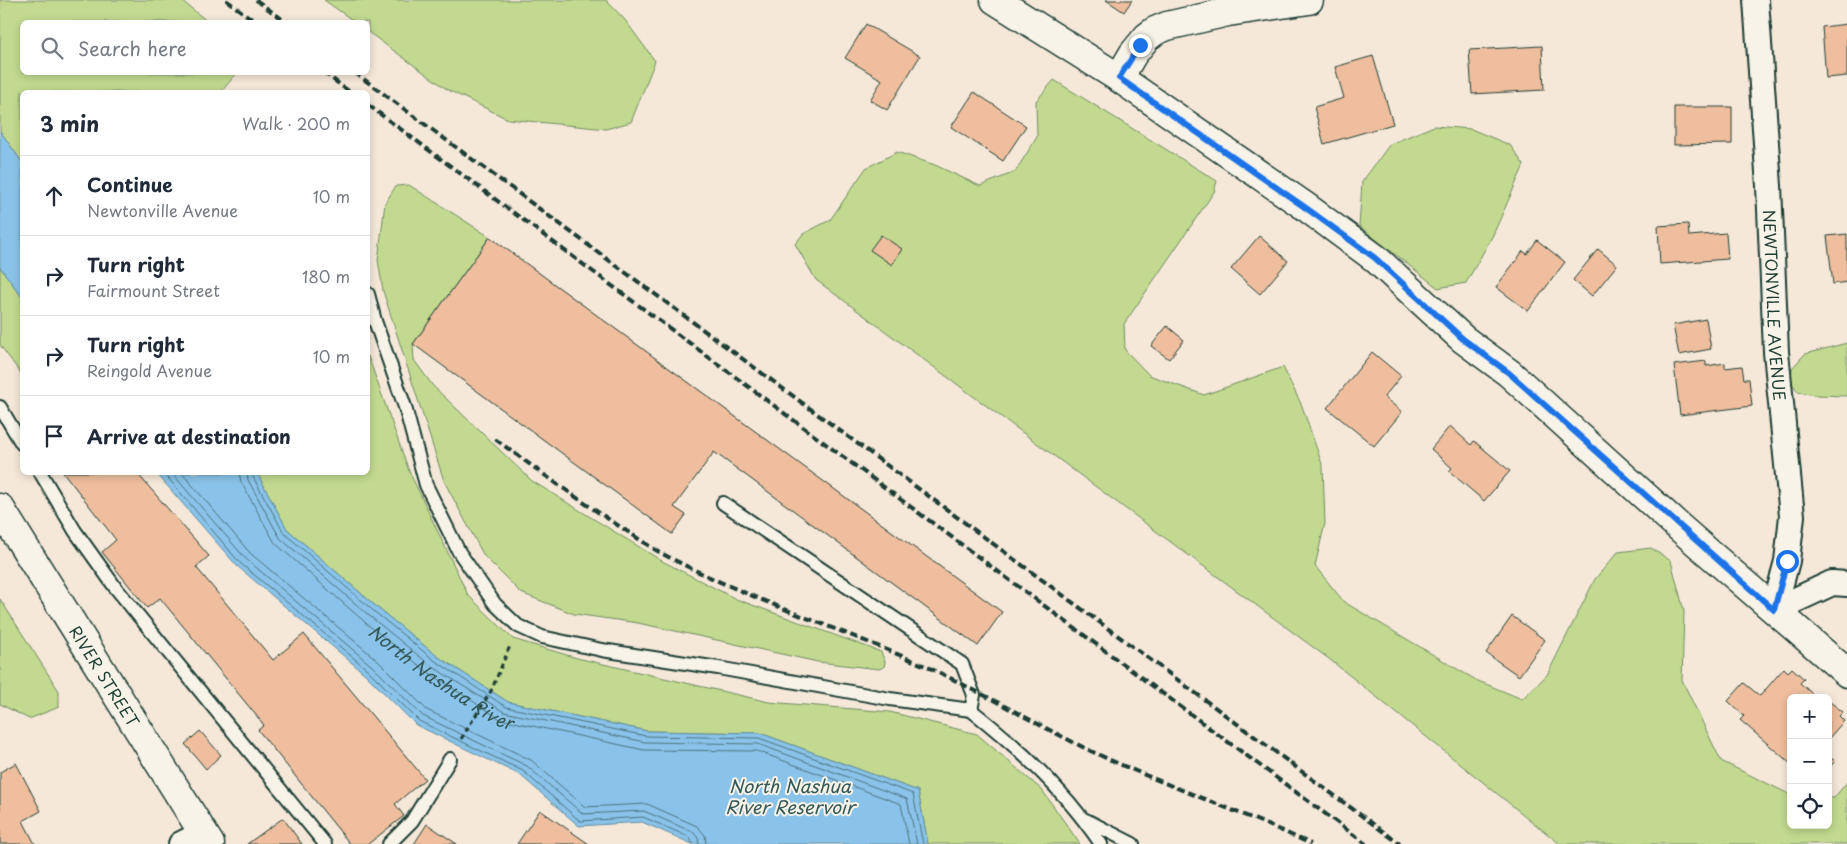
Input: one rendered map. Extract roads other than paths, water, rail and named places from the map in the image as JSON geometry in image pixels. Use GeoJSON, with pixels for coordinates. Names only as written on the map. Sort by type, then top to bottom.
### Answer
{"type":"FeatureCollection","features":[{"type":"Feature","properties":{"kind":"main road"},"geometry":{"type":"LineString","coordinates":[[996,0],[1119,78],[1375,258],[1463,339],[1509,373],[1847,673]]}},
{"type":"Feature","properties":{"kind":"main road"},"geometry":{"type":"LineString","coordinates":[[1119,78],[1133,54],[1147,38],[1155,31],[1167,26],[1228,12],[1309,0]]}},
{"type":"Feature","properties":{"kind":"main road","name":"RIVER STREET"},"geometry":{"type":"LineString","coordinates":[[0,508],[198,840]]}},
{"type":"Feature","properties":{"kind":"street","name":"NEWTONVILLE AVENUE"},"geometry":{"type":"LineString","coordinates":[[1756,0],[1770,186],[1776,352],[1792,516],[1787,561],[1774,610]]}},
{"type":"Feature","properties":{"kind":"street"},"geometry":{"type":"LineString","coordinates":[[1774,610],[1832,583],[1847,584]]}},
{"type":"Feature","properties":{"kind":"lane"},"geometry":{"type":"LineString","coordinates":[[370,302],[405,407],[426,485],[459,552],[495,604],[518,626],[542,637],[602,650],[718,668],[890,699],[971,710],[1004,736],[1045,774],[1084,819],[1101,844]]}},
{"type":"Feature","properties":{"kind":"lane"},"geometry":{"type":"LineString","coordinates":[[0,407],[20,441]]}},
{"type":"Feature","properties":{"kind":"lane"},"geometry":{"type":"LineString","coordinates":[[42,475],[75,531],[115,587],[325,844]]}},
{"type":"Feature","properties":{"kind":"lane"},"geometry":{"type":"LineString","coordinates":[[723,503],[962,664],[974,695],[971,710]]}},
{"type":"Feature","properties":{"kind":"lane"},"geometry":{"type":"LineString","coordinates":[[390,844],[412,821],[450,759]]}},
{"type":"Feature","properties":{"kind":"lane"},"geometry":{"type":"LineString","coordinates":[[1084,819],[1133,844]]}},
{"type":"Feature","properties":{"kind":"water"},"geometry":{"type":"Polygon","coordinates":[[[0,131],[20,159],[20,294],[0,267],[0,131]]]}},
{"type":"Feature","properties":{"kind":"water"},"geometry":{"type":"Polygon","coordinates":[[[158,475],[258,475],[287,529],[379,609],[437,656],[508,702],[647,731],[760,733],[918,791],[928,844],[692,844],[642,822],[579,826],[520,775],[416,725],[365,674],[237,566],[158,475]]]}},
{"type":"Feature","properties":{"kind":"railway"},"geometry":{"type":"LineString","coordinates":[[226,0],[253,20]]}},
{"type":"Feature","properties":{"kind":"railway"},"geometry":{"type":"LineString","coordinates":[[256,0],[283,20]]}},
{"type":"Feature","properties":{"kind":"railway"},"geometry":{"type":"LineString","coordinates":[[327,75],[347,90]]}},
{"type":"Feature","properties":{"kind":"railway"},"geometry":{"type":"LineString","coordinates":[[358,75],[1400,844]]}},
{"type":"Feature","properties":{"kind":"railway"},"geometry":{"type":"LineString","coordinates":[[370,106],[1366,844]]}},
{"type":"Feature","properties":{"kind":"railway"},"geometry":{"type":"LineString","coordinates":[[495,439],[640,540],[693,569],[758,598],[923,665],[1095,753],[1311,844]]}},
{"type":"Feature","properties":{"kind":"water label","name":"North Nashua River"},"geometry":{"type":"Point","coordinates":[440,678]}},
{"type":"Feature","properties":{"kind":"water label","name":"North Nashua River Reservoir"},"geometry":{"type":"Point","coordinates":[790,795]}}]}
